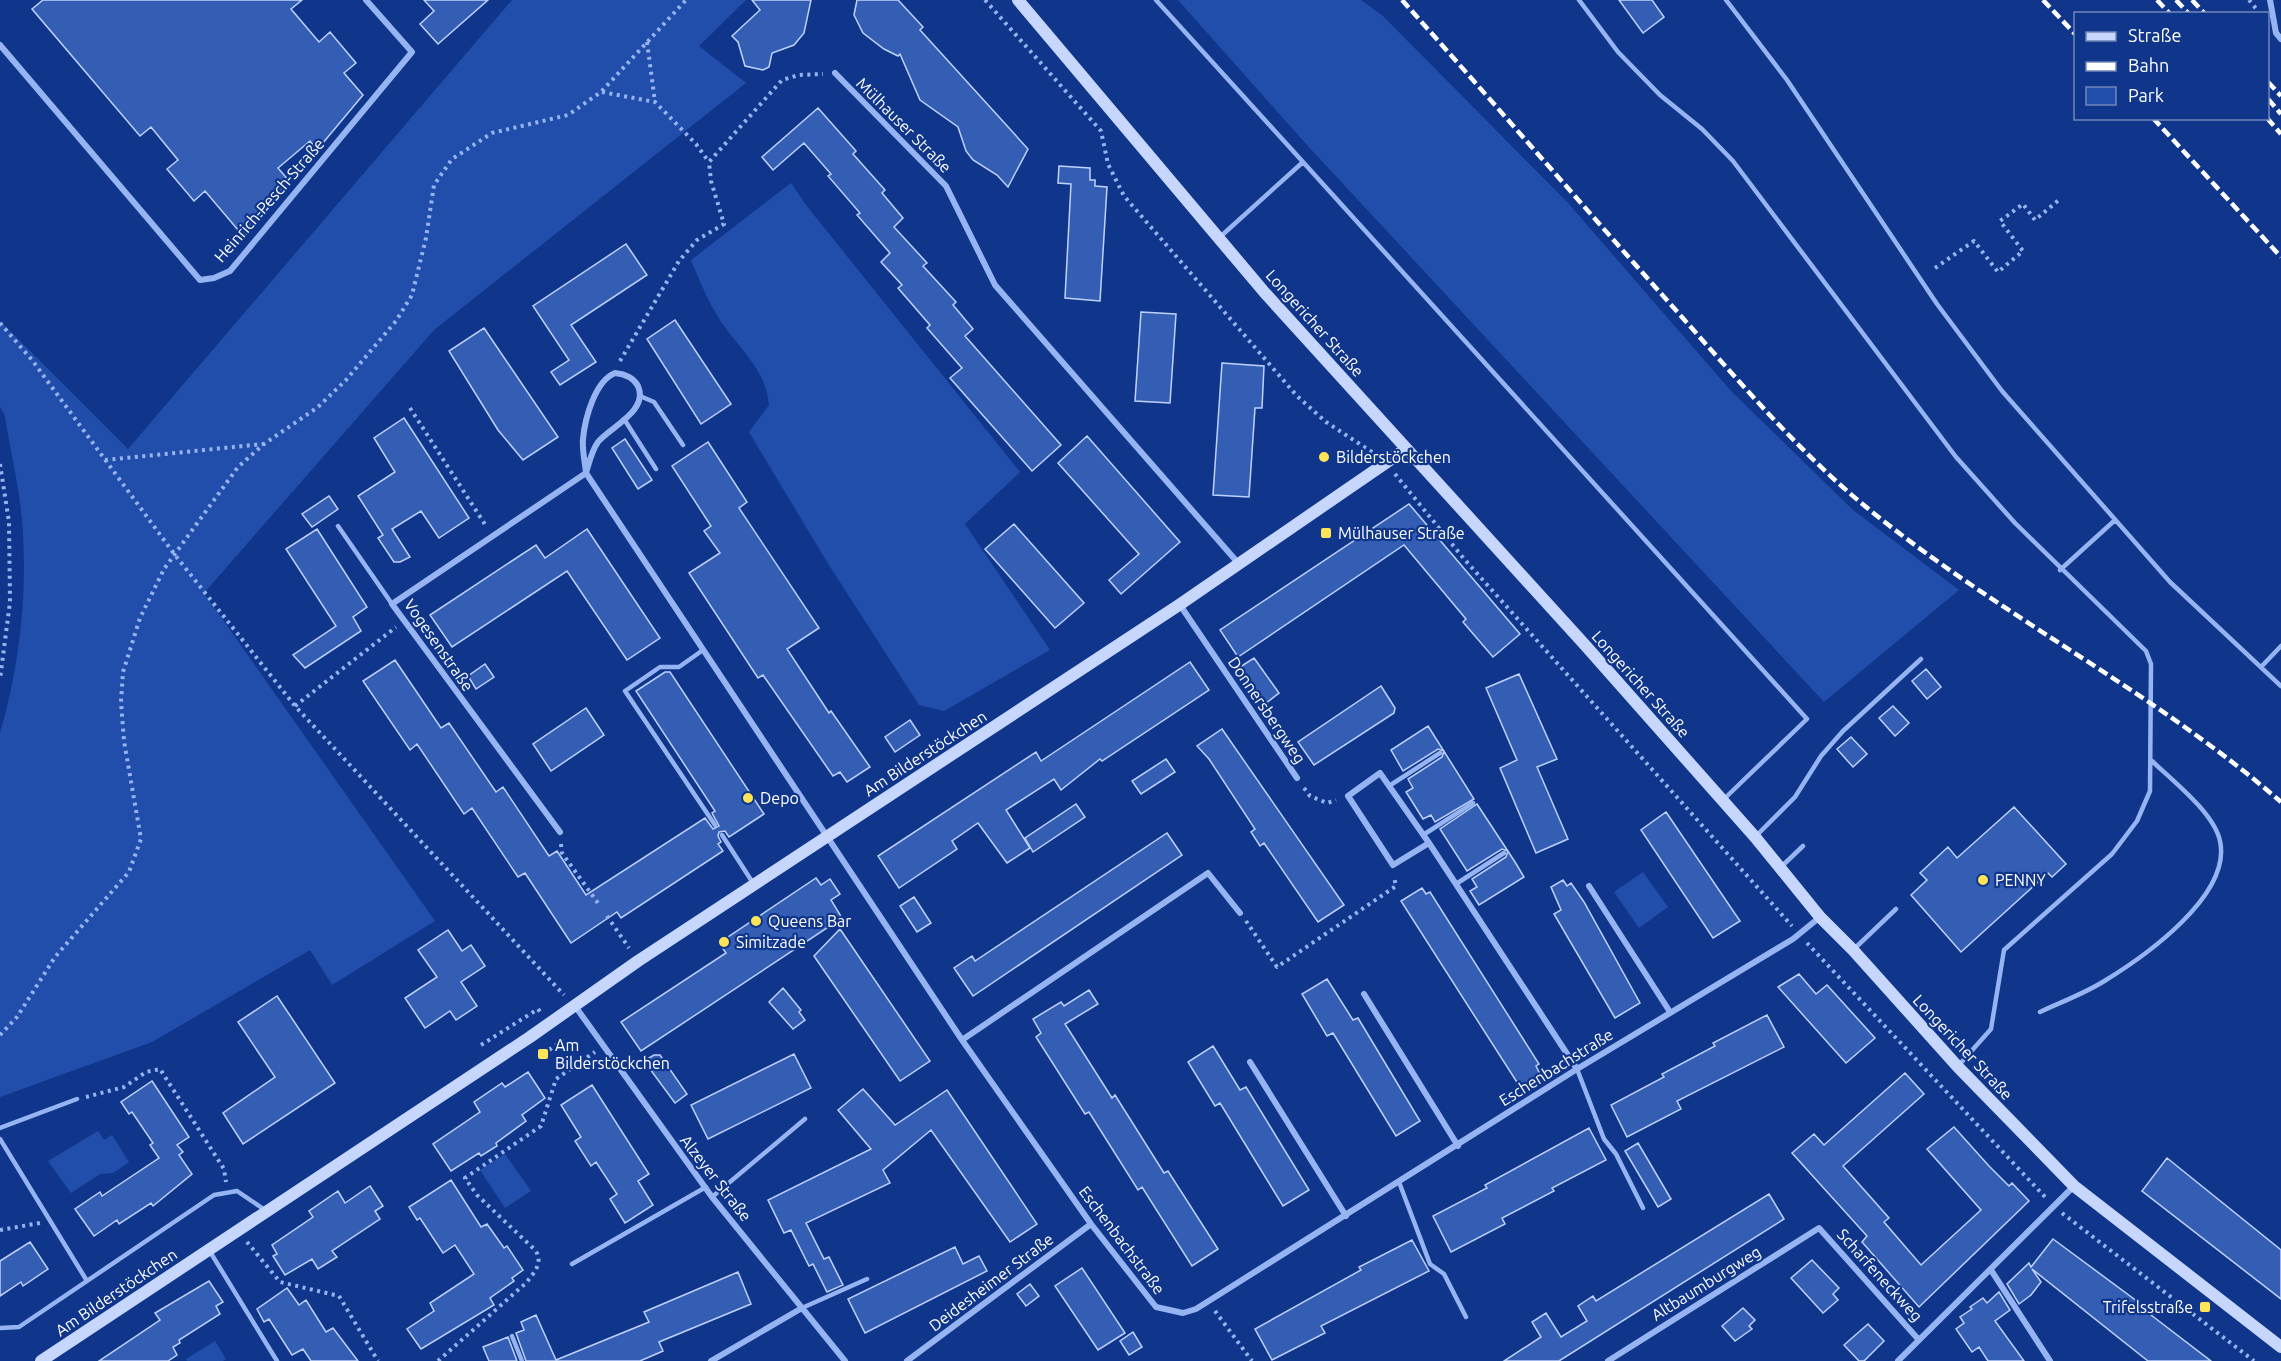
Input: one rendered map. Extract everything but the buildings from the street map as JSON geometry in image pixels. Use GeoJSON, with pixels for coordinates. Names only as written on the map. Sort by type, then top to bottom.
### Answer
{"type":"FeatureCollection","features":[{"type":"Feature","properties":{"kind":"street","name":"Heinrich-Pesch-Straße"},"geometry":{"type":"LineString","coordinates":[[0,45],[200,280],[214,278],[230,271],[412,52],[366,0]]}},
{"type":"Feature","properties":{"kind":"street","name":"Longericher Straße"},"geometry":{"type":"LineString","coordinates":[[1017,0],[1218,239],[1755,837],[1820,917],[1853,950],[1958,1067],[2074,1186],[2281,1347]]}},
{"type":"Feature","properties":{"kind":"street"},"geometry":{"type":"LineString","coordinates":[[2270,0],[2276,33],[2281,39]]}},
{"type":"Feature","properties":{"kind":"street","name":"Mülhauser Straße"},"geometry":{"type":"LineString","coordinates":[[835,73],[946,186],[995,285],[1239,564]]}},
{"type":"Feature","properties":{"kind":"street"},"geometry":{"type":"LineString","coordinates":[[586,473],[596,444],[639,404],[640,396],[632,378],[615,373],[600,382],[583,439],[586,473],[827,837]]}},
{"type":"Feature","properties":{"kind":"street","name":"Am Bilderstöckchen"},"geometry":{"type":"LineString","coordinates":[[41,1361],[575,1006],[638,961],[1239,564],[1406,449]]}},
{"type":"Feature","properties":{"kind":"street","name":"Vogesenstraße"},"geometry":{"type":"LineString","coordinates":[[560,832],[392,604],[586,473]]}},
{"type":"Feature","properties":{"kind":"street","name":"Donnersbergweg"},"geometry":{"type":"LineString","coordinates":[[1179,604],[1297,778]]}},
{"type":"Feature","properties":{"kind":"street"},"geometry":{"type":"LineString","coordinates":[[1429,843],[1393,865],[1348,796],[1380,773],[1429,843],[1577,1069]]}},
{"type":"Feature","properties":{"kind":"street","name":"Eschenbachstraße"},"geometry":{"type":"LineString","coordinates":[[827,837],[962,1040],[1090,1224],[1156,1306],[1184,1313],[1346,1216],[1577,1069],[1793,939],[1820,917]]}},
{"type":"Feature","properties":{"kind":"street"},"geometry":{"type":"LineString","coordinates":[[962,1040],[1208,873],[1240,913]]}},
{"type":"Feature","properties":{"kind":"street"},"geometry":{"type":"LineString","coordinates":[[1588,886],[1670,1012]]}},
{"type":"Feature","properties":{"kind":"street"},"geometry":{"type":"LineString","coordinates":[[1364,994],[1458,1146]]}},
{"type":"Feature","properties":{"kind":"street","name":"Alzeyer Straße"},"geometry":{"type":"LineString","coordinates":[[575,1006],[602,1047],[712,1197],[845,1361]]}},
{"type":"Feature","properties":{"kind":"street"},"geometry":{"type":"LineString","coordinates":[[1250,1062],[1346,1216]]}},
{"type":"Feature","properties":{"kind":"street"},"geometry":{"type":"LineString","coordinates":[[1898,1361],[2074,1186]]}},
{"type":"Feature","properties":{"kind":"street","name":"Deidesheimer Straße"},"geometry":{"type":"LineString","coordinates":[[907,1361],[1090,1224]]}},
{"type":"Feature","properties":{"kind":"street","name":"Scharfeneckweg"},"geometry":{"type":"LineString","coordinates":[[1819,1228],[1920,1340]]}},
{"type":"Feature","properties":{"kind":"street","name":"Altbaumburgweg"},"geometry":{"type":"LineString","coordinates":[[1608,1361],[1819,1228]]}},
{"type":"Feature","properties":{"kind":"street"},"geometry":{"type":"LineString","coordinates":[[1991,1270],[2050,1361]]}},
{"type":"Feature","properties":{"kind":"street"},"geometry":{"type":"LineString","coordinates":[[711,1361],[802,1308]]}},
{"type":"Feature","properties":{"kind":"lane"},"geometry":{"type":"LineString","coordinates":[[1156,0],[1808,719],[1723,801]]}},
{"type":"Feature","properties":{"kind":"lane"},"geometry":{"type":"LineString","coordinates":[[1579,0],[1618,52],[1660,95],[1702,129],[1733,161],[1956,457],[2014,523],[2060,570],[2131,636],[2149,657],[2152,761],[2150,791],[2137,821],[2112,854],[2004,950],[1991,1029],[1958,1067]]}},
{"type":"Feature","properties":{"kind":"lane"},"geometry":{"type":"LineString","coordinates":[[1726,0],[1823,132],[1966,345],[2002,392],[2114,521],[2197,609],[2281,686]]}},
{"type":"Feature","properties":{"kind":"lane"},"geometry":{"type":"LineString","coordinates":[[1218,239],[1303,162]]}},
{"type":"Feature","properties":{"kind":"lane"},"geometry":{"type":"LineString","coordinates":[[640,396],[654,402],[683,445]]}},
{"type":"Feature","properties":{"kind":"lane"},"geometry":{"type":"LineString","coordinates":[[624,419],[656,469]]}},
{"type":"Feature","properties":{"kind":"lane"},"geometry":{"type":"LineString","coordinates":[[2060,570],[2114,521]]}},
{"type":"Feature","properties":{"kind":"lane"},"geometry":{"type":"LineString","coordinates":[[338,526],[392,604]]}},
{"type":"Feature","properties":{"kind":"lane"},"geometry":{"type":"LineString","coordinates":[[2261,667],[2281,646]]}},
{"type":"Feature","properties":{"kind":"lane"},"geometry":{"type":"LineString","coordinates":[[703,650],[679,667],[660,667],[625,691],[715,825]]}},
{"type":"Feature","properties":{"kind":"lane"},"geometry":{"type":"LineString","coordinates":[[1755,837],[1795,797],[1821,756],[1843,731],[1921,658]]}},
{"type":"Feature","properties":{"kind":"lane"},"geometry":{"type":"LineString","coordinates":[[1389,786],[1440,753]]}},
{"type":"Feature","properties":{"kind":"lane"},"geometry":{"type":"LineString","coordinates":[[2040,1012],[2104,982],[2163,940],[2186,917],[2215,877],[2221,860],[2220,842],[2214,825],[2152,761]]}},
{"type":"Feature","properties":{"kind":"lane"},"geometry":{"type":"LineString","coordinates":[[1423,835],[1473,803]]}},
{"type":"Feature","properties":{"kind":"lane"},"geometry":{"type":"LineString","coordinates":[[722,835],[754,886]]}},
{"type":"Feature","properties":{"kind":"lane"},"geometry":{"type":"LineString","coordinates":[[1781,867],[1803,846]]}},
{"type":"Feature","properties":{"kind":"lane"},"geometry":{"type":"LineString","coordinates":[[1456,884],[1504,853]]}},
{"type":"Feature","properties":{"kind":"lane"},"geometry":{"type":"LineString","coordinates":[[1853,950],[1896,909]]}},
{"type":"Feature","properties":{"kind":"lane"},"geometry":{"type":"LineString","coordinates":[[1577,1069],[1604,1139],[1616,1154],[1643,1208]]}},
{"type":"Feature","properties":{"kind":"lane"},"geometry":{"type":"LineString","coordinates":[[0,1128],[76,1099]]}},
{"type":"Feature","properties":{"kind":"lane"},"geometry":{"type":"LineString","coordinates":[[712,1197],[805,1119]]}},
{"type":"Feature","properties":{"kind":"lane"},"geometry":{"type":"LineString","coordinates":[[0,1139],[87,1281]]}},
{"type":"Feature","properties":{"kind":"lane"},"geometry":{"type":"LineString","coordinates":[[1399,1182],[1430,1264],[1443,1274],[1466,1317]]}},
{"type":"Feature","properties":{"kind":"lane"},"geometry":{"type":"LineString","coordinates":[[572,1264],[706,1187]]}},
{"type":"Feature","properties":{"kind":"lane"},"geometry":{"type":"LineString","coordinates":[[0,1328],[19,1327],[214,1195],[237,1191],[267,1211]]}},
{"type":"Feature","properties":{"kind":"lane"},"geometry":{"type":"LineString","coordinates":[[209,1250],[277,1361]]}},
{"type":"Feature","properties":{"kind":"lane"},"geometry":{"type":"LineString","coordinates":[[802,1308],[867,1279]]}},
{"type":"Feature","properties":{"kind":"lane"},"geometry":{"type":"LineString","coordinates":[[512,1335],[522,1361]]}},
{"type":"Feature","properties":{"kind":"path"},"geometry":{"type":"LineString","coordinates":[[0,1035],[17,1017],[55,957],[129,872],[136,859],[141,839],[124,741],[121,702],[123,672],[140,618],[164,569],[238,467],[264,444],[318,407],[346,380],[396,321],[412,295],[426,238],[434,185],[452,159],[492,133],[568,115],[601,92],[686,0]]}},
{"type":"Feature","properties":{"kind":"path"},"geometry":{"type":"LineString","coordinates":[[985,0],[1101,131],[1108,164],[1124,196],[1297,396],[1326,422],[1386,463]]}},
{"type":"Feature","properties":{"kind":"path"},"geometry":{"type":"LineString","coordinates":[[2249,0],[2258,12]]}},
{"type":"Feature","properties":{"kind":"path"},"geometry":{"type":"LineString","coordinates":[[647,42],[655,102]]}},
{"type":"Feature","properties":{"kind":"path"},"geometry":{"type":"LineString","coordinates":[[709,162],[782,80],[799,75],[835,73]]}},
{"type":"Feature","properties":{"kind":"path"},"geometry":{"type":"LineString","coordinates":[[601,92],[655,102],[696,144],[709,162],[711,181],[724,224],[696,240],[679,261],[615,373]]}},
{"type":"Feature","properties":{"kind":"path"},"geometry":{"type":"LineString","coordinates":[[1935,268],[1974,241],[1998,272],[2023,251],[2000,221],[2022,204],[2035,220],[2060,199]]}},
{"type":"Feature","properties":{"kind":"path"},"geometry":{"type":"LineString","coordinates":[[0,323],[32,360],[175,555],[295,706],[575,1006]]}},
{"type":"Feature","properties":{"kind":"path"},"geometry":{"type":"LineString","coordinates":[[410,408],[493,536]]}},
{"type":"Feature","properties":{"kind":"path"},"geometry":{"type":"LineString","coordinates":[[105,460],[264,444]]}},
{"type":"Feature","properties":{"kind":"path"},"geometry":{"type":"LineString","coordinates":[[0,464],[9,522],[10,602],[0,680]]}},
{"type":"Feature","properties":{"kind":"path"},"geometry":{"type":"LineString","coordinates":[[295,706],[403,621]]}},
{"type":"Feature","properties":{"kind":"path","name":"Donnersbergweg"},"geometry":{"type":"LineString","coordinates":[[1297,778],[1310,796],[1328,803],[1348,796]]}},
{"type":"Feature","properties":{"kind":"path"},"geometry":{"type":"LineString","coordinates":[[560,832],[562,853],[600,906]]}},
{"type":"Feature","properties":{"kind":"path"},"geometry":{"type":"LineString","coordinates":[[1240,913],[1277,967],[1396,886],[1393,865]]}},
{"type":"Feature","properties":{"kind":"path"},"geometry":{"type":"LineString","coordinates":[[607,916],[638,961]]}},
{"type":"Feature","properties":{"kind":"path"},"geometry":{"type":"LineString","coordinates":[[438,1361],[526,1283],[538,1267],[538,1254],[535,1250],[477,1195],[465,1178],[541,1126],[556,1079],[602,1047]]}},
{"type":"Feature","properties":{"kind":"path"},"geometry":{"type":"LineString","coordinates":[[76,1099],[124,1087],[146,1072],[160,1070],[224,1169],[227,1192]]}},
{"type":"Feature","properties":{"kind":"path"},"geometry":{"type":"LineString","coordinates":[[0,1230],[35,1226],[49,1219]]}},
{"type":"Feature","properties":{"kind":"path"},"geometry":{"type":"LineString","coordinates":[[237,1231],[280,1282],[339,1296],[378,1361]]}},
{"type":"Feature","properties":{"kind":"path"},"geometry":{"type":"LineString","coordinates":[[1207,1301],[1252,1361]]}},
{"type":"Feature","properties":{"kind":"green space"},"geometry":{"type":"Polygon","coordinates":[[[512,0],[746,0],[699,46],[746,83],[434,330],[204,593],[435,921],[332,985],[310,950],[152,1042],[0,1097],[0,733],[13,681],[21,628],[24,547],[19,494],[5,416],[0,407],[0,321],[128,449],[512,0]]]}},
{"type":"Feature","properties":{"kind":"green space"},"geometry":{"type":"Polygon","coordinates":[[[1178,0],[1361,0],[1383,16],[1568,203],[1731,391],[1853,510],[1959,590],[1824,702],[1307,145],[1178,0]]]}},
{"type":"Feature","properties":{"kind":"green space"},"geometry":{"type":"Polygon","coordinates":[[[791,183],[806,205],[1020,472],[965,524],[1050,650],[944,711],[919,705],[827,562],[749,432],[769,405],[764,383],[754,365],[716,314],[691,260],[791,183]]]}},
{"type":"Feature","properties":{"kind":"green space"},"geometry":{"type":"Polygon","coordinates":[[[1643,872],[1668,907],[1639,928],[1614,892],[1643,872]]]}},
{"type":"Feature","properties":{"kind":"green space"},"geometry":{"type":"Polygon","coordinates":[[[98,1131],[104,1140],[112,1135],[129,1162],[113,1173],[100,1174],[71,1193],[48,1161],[98,1131]]]}},
{"type":"Feature","properties":{"kind":"green space"},"geometry":{"type":"Polygon","coordinates":[[[505,1154],[531,1191],[505,1208],[480,1170],[505,1154]]]}},
{"type":"Feature","properties":{"kind":"green space"},"geometry":{"type":"Polygon","coordinates":[[[215,1341],[226,1359],[223,1361],[187,1361],[186,1359],[215,1341]]]}},
{"type":"Feature","properties":{"kind":"railway"},"geometry":{"type":"LineString","coordinates":[[1402,0],[1740,383],[1835,480],[1911,542],[2179,723],[2281,802]]}},
{"type":"Feature","properties":{"kind":"railway"},"geometry":{"type":"LineString","coordinates":[[2043,0],[2074,33]]}},
{"type":"Feature","properties":{"kind":"railway"},"geometry":{"type":"LineString","coordinates":[[2157,0],[2168,12]]}},
{"type":"Feature","properties":{"kind":"railway"},"geometry":{"type":"LineString","coordinates":[[2176,0],[2187,12]]}},
{"type":"Feature","properties":{"kind":"railway"},"geometry":{"type":"LineString","coordinates":[[2192,0],[2203,12]]}},
{"type":"Feature","properties":{"kind":"railway"},"geometry":{"type":"LineString","coordinates":[[2269,83],[2281,96]]}},
{"type":"Feature","properties":{"kind":"railway"},"geometry":{"type":"LineString","coordinates":[[2269,100],[2281,114]]}},
{"type":"Feature","properties":{"kind":"railway"},"geometry":{"type":"LineString","coordinates":[[2155,120],[2281,257]]}},
{"type":"Feature","properties":{"kind":"railway"},"geometry":{"type":"LineString","coordinates":[[2269,120],[2281,134]]}},
{"type":"Feature","properties":{"kind":"place","name":"Bilderstöckchen"},"geometry":{"type":"Point","coordinates":[1324,457]}},
{"type":"Feature","properties":{"kind":"place","name":"Mülhauser Straße"},"geometry":{"type":"Point","coordinates":[1326,533]}},
{"type":"Feature","properties":{"kind":"place","name":"Depo"},"geometry":{"type":"Point","coordinates":[748,798]}},
{"type":"Feature","properties":{"kind":"place","name":"PENNY"},"geometry":{"type":"Point","coordinates":[1983,880]}},
{"type":"Feature","properties":{"kind":"place","name":"Queens Bar"},"geometry":{"type":"Point","coordinates":[756,921]}},
{"type":"Feature","properties":{"kind":"place","name":"Simitzade"},"geometry":{"type":"Point","coordinates":[724,942]}},
{"type":"Feature","properties":{"kind":"place","name":"Am Bilderstöckchen"},"geometry":{"type":"Point","coordinates":[543,1054]}},
{"type":"Feature","properties":{"kind":"place","name":"Trifelsstraße"},"geometry":{"type":"Point","coordinates":[2205,1307]}}]}
